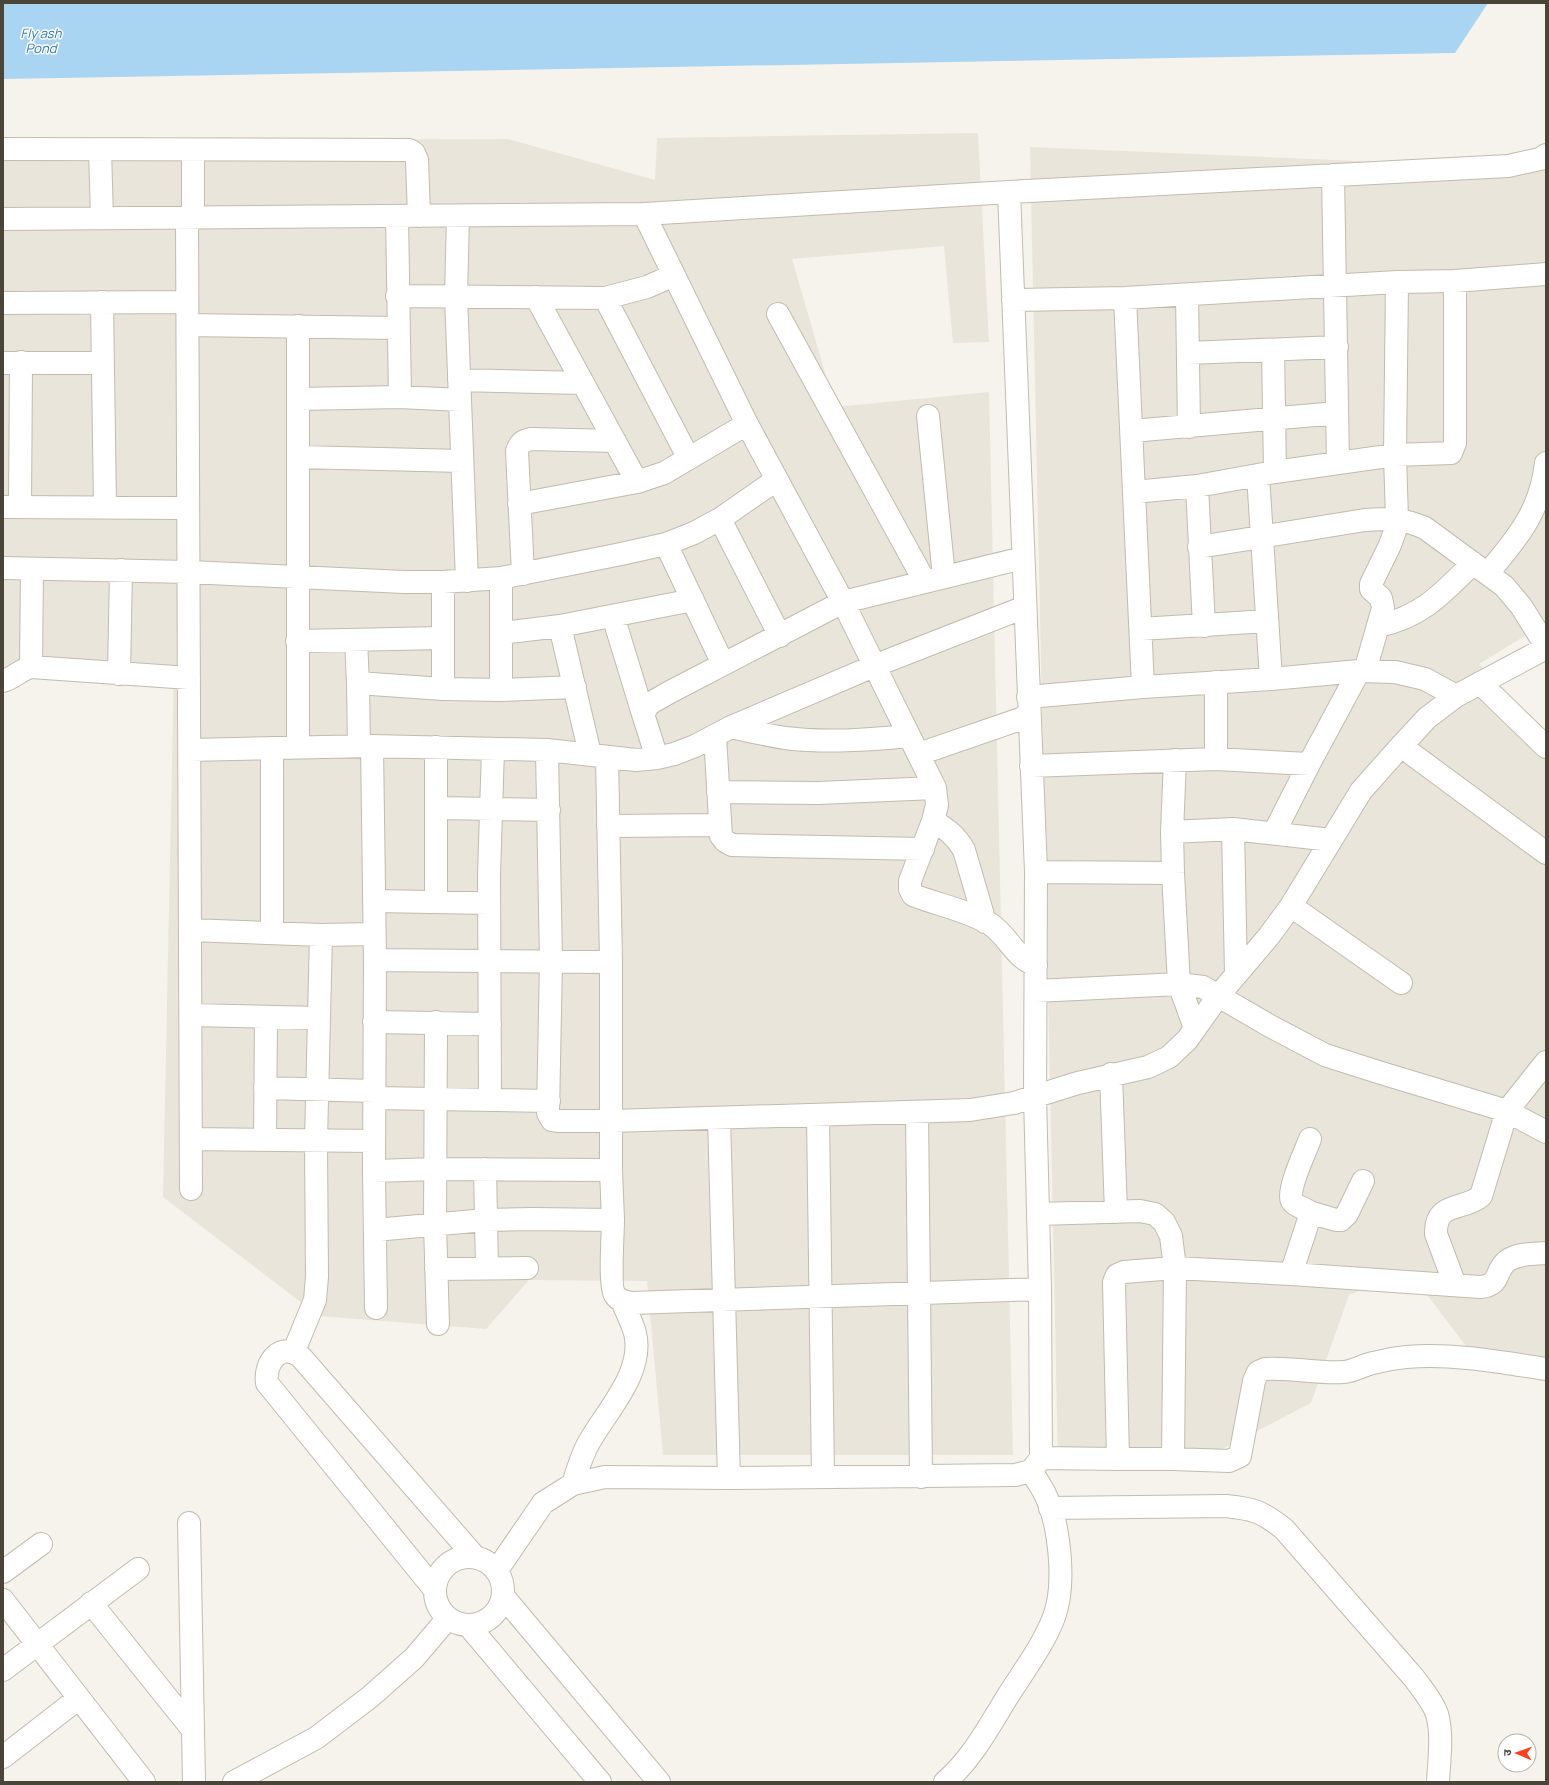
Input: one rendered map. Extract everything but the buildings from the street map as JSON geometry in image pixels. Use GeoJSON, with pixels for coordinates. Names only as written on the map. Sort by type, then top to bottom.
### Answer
{"type":"FeatureCollection","features":[{"type":"Feature","properties":{"kind":"street"},"geometry":{"type":"LineString","coordinates":[[3,149],[409,150],[414,153],[417,160],[419,216]]}},
{"type":"Feature","properties":{"kind":"street"},"geometry":{"type":"LineString","coordinates":[[100,150],[102,218]]}},
{"type":"Feature","properties":{"kind":"street"},"geometry":{"type":"LineString","coordinates":[[191,1189],[188,302],[193,150]]}},
{"type":"Feature","properties":{"kind":"street"},"geometry":{"type":"LineString","coordinates":[[3,219],[644,214],[1008,192],[1508,166],[1540,159],[1546,156]]}},
{"type":"Feature","properties":{"kind":"street"},"geometry":{"type":"LineString","coordinates":[[1333,175],[1338,463]]}},
{"type":"Feature","properties":{"kind":"street"},"geometry":{"type":"LineString","coordinates":[[945,1782],[974,1751],[1040,1644],[1054,1617],[1059,1594],[1060,1564],[1056,1528],[1036,1464],[1040,1289],[1035,1097],[1036,872],[1008,192]]}},
{"type":"Feature","properties":{"kind":"street"},"geometry":{"type":"LineString","coordinates":[[644,214],[747,424],[842,602],[934,788],[937,805],[933,821],[910,881],[912,895],[975,916],[991,925],[1004,937],[1024,960],[1036,965]]}},
{"type":"Feature","properties":{"kind":"street"},"geometry":{"type":"LineString","coordinates":[[396,216],[400,397]]}},
{"type":"Feature","properties":{"kind":"street"},"geometry":{"type":"LineString","coordinates":[[458,216],[456,296],[468,581]]}},
{"type":"Feature","properties":{"kind":"street"},"geometry":{"type":"LineString","coordinates":[[1013,300],[1125,298],[1187,295],[1336,287],[1397,282],[1455,281],[1546,274]]}},
{"type":"Feature","properties":{"kind":"street"},"geometry":{"type":"LineString","coordinates":[[398,296],[605,298],[647,287],[674,275]]}},
{"type":"Feature","properties":{"kind":"street"},"geometry":{"type":"LineString","coordinates":[[1134,492],[1197,486],[1266,473],[1396,455],[1451,452],[1455,444],[1455,281]]}},
{"type":"Feature","properties":{"kind":"street"},"geometry":{"type":"LineString","coordinates":[[1274,833],[1309,764],[1362,671],[1378,626],[1382,603],[1381,598],[1371,589],[1371,584],[1390,545],[1397,519],[1397,282]]}},
{"type":"Feature","properties":{"kind":"street"},"geometry":{"type":"LineString","coordinates":[[1187,295],[1189,427]]}},
{"type":"Feature","properties":{"kind":"street"},"geometry":{"type":"LineString","coordinates":[[536,297],[637,482]]}},
{"type":"Feature","properties":{"kind":"street"},"geometry":{"type":"LineString","coordinates":[[605,298],[688,457]]}},
{"type":"Feature","properties":{"kind":"street"},"geometry":{"type":"LineString","coordinates":[[1125,298],[1143,687]]}},
{"type":"Feature","properties":{"kind":"street"},"geometry":{"type":"LineString","coordinates":[[102,302],[105,507]]}},
{"type":"Feature","properties":{"kind":"street"},"geometry":{"type":"LineString","coordinates":[[3,303],[188,302]]}},
{"type":"Feature","properties":{"kind":"street"},"geometry":{"type":"LineString","coordinates":[[778,314],[935,579]]}},
{"type":"Feature","properties":{"kind":"street"},"geometry":{"type":"LineString","coordinates":[[188,325],[398,328]]}},
{"type":"Feature","properties":{"kind":"street"},"geometry":{"type":"LineString","coordinates":[[298,326],[300,457],[297,641],[298,747]]}},
{"type":"Feature","properties":{"kind":"street"},"geometry":{"type":"LineString","coordinates":[[1188,353],[1337,347]]}},
{"type":"Feature","properties":{"kind":"street"},"geometry":{"type":"LineString","coordinates":[[1271,679],[1262,536],[1266,473],[1274,419],[1273,350]]}},
{"type":"Feature","properties":{"kind":"street"},"geometry":{"type":"LineString","coordinates":[[103,363],[12,363],[11,507],[188,508]]}},
{"type":"Feature","properties":{"kind":"street"},"geometry":{"type":"LineString","coordinates":[[299,400],[400,397],[460,390],[582,383]]}},
{"type":"Feature","properties":{"kind":"street"},"geometry":{"type":"LineString","coordinates":[[1132,431],[1337,413]]}},
{"type":"Feature","properties":{"kind":"street"},"geometry":{"type":"LineString","coordinates":[[928,416],[935,579]]}},
{"type":"Feature","properties":{"kind":"street"},"geometry":{"type":"LineString","coordinates":[[519,504],[637,482],[664,473],[688,457],[747,424]]}},
{"type":"Feature","properties":{"kind":"street"},"geometry":{"type":"LineString","coordinates":[[523,574],[517,451],[520,443],[531,439],[615,441]]}},
{"type":"Feature","properties":{"kind":"street"},"geometry":{"type":"LineString","coordinates":[[300,457],[462,461]]}},
{"type":"Feature","properties":{"kind":"street"},"geometry":{"type":"LineString","coordinates":[[1378,626],[1392,623],[1410,616],[1424,608],[1441,594],[1480,568],[1516,539],[1542,508],[1546,463]]}},
{"type":"Feature","properties":{"kind":"street"},"geometry":{"type":"LineString","coordinates":[[3,568],[188,572],[404,582],[468,581],[501,578],[666,544],[694,532],[720,518],[776,480]]}},
{"type":"Feature","properties":{"kind":"street"},"geometry":{"type":"LineString","coordinates":[[1197,486],[1204,626]]}},
{"type":"Feature","properties":{"kind":"street"},"geometry":{"type":"LineString","coordinates":[[720,518],[780,636]]}},
{"type":"Feature","properties":{"kind":"street"},"geometry":{"type":"LineString","coordinates":[[547,750],[551,962],[548,1113],[552,1120],[612,1121],[818,1116],[970,1110],[1014,1104],[1078,1083],[1111,1074],[1148,1067],[1169,1057],[1187,1040],[1218,995],[1269,936],[1290,906],[1361,791],[1427,718],[1456,696],[1546,647],[1521,606],[1504,586],[1425,528],[1413,523],[1397,519],[1384,518],[1365,520],[1199,547]]}},
{"type":"Feature","properties":{"kind":"street"},"geometry":{"type":"LineString","coordinates":[[666,544],[723,664]]}},
{"type":"Feature","properties":{"kind":"street"},"geometry":{"type":"LineString","coordinates":[[643,714],[649,704],[842,602],[1023,558]]}},
{"type":"Feature","properties":{"kind":"street"},"geometry":{"type":"LineString","coordinates":[[31,667],[32,568]]}},
{"type":"Feature","properties":{"kind":"street"},"geometry":{"type":"LineString","coordinates":[[119,674],[121,570]]}},
{"type":"Feature","properties":{"kind":"street"},"geometry":{"type":"LineString","coordinates":[[501,578],[501,690]]}},
{"type":"Feature","properties":{"kind":"street"},"geometry":{"type":"LineString","coordinates":[[443,582],[443,689]]}},
{"type":"Feature","properties":{"kind":"street"},"geometry":{"type":"LineString","coordinates":[[502,633],[560,626],[693,600]]}},
{"type":"Feature","properties":{"kind":"street"},"geometry":{"type":"LineString","coordinates":[[190,750],[365,746],[436,747],[547,750],[636,760],[658,758],[695,746],[723,731],[874,666],[1025,607]]}},
{"type":"Feature","properties":{"kind":"street"},"geometry":{"type":"LineString","coordinates":[[613,616],[658,758]]}},
{"type":"Feature","properties":{"kind":"street"},"geometry":{"type":"LineString","coordinates":[[1141,630],[1267,621]]}},
{"type":"Feature","properties":{"kind":"street"},"geometry":{"type":"LineString","coordinates":[[560,626],[575,687],[598,755],[608,826],[611,962],[612,1284],[615,1295],[622,1301],[635,1333],[636,1348],[633,1364],[625,1387],[587,1446],[572,1484]]}},
{"type":"Feature","properties":{"kind":"street"},"geometry":{"type":"LineString","coordinates":[[297,641],[442,638]]}},
{"type":"Feature","properties":{"kind":"street"},"geometry":{"type":"LineString","coordinates":[[356,640],[358,683],[365,746],[374,901],[374,1171],[376,1308]]}},
{"type":"Feature","properties":{"kind":"street"},"geometry":{"type":"LineString","coordinates":[[3,682],[10,679],[23,669],[31,667],[189,678]]}},
{"type":"Feature","properties":{"kind":"street"},"geometry":{"type":"LineString","coordinates":[[723,731],[786,738],[829,741],[866,740],[914,745],[1029,706],[1143,687],[1271,679],[1362,671],[1395,672],[1425,679],[1456,696]]}},
{"type":"Feature","properties":{"kind":"street"},"geometry":{"type":"LineString","coordinates":[[1216,682],[1216,759]]}},
{"type":"Feature","properties":{"kind":"street"},"geometry":{"type":"LineString","coordinates":[[358,683],[443,689],[501,690],[575,687]]}},
{"type":"Feature","properties":{"kind":"street"},"geometry":{"type":"LineString","coordinates":[[1480,683],[1546,747]]}},
{"type":"Feature","properties":{"kind":"street"},"geometry":{"type":"LineString","coordinates":[[723,731],[718,792],[721,836],[725,842],[732,845],[922,849]]}},
{"type":"Feature","properties":{"kind":"street"},"geometry":{"type":"LineString","coordinates":[[1401,746],[1546,853]]}},
{"type":"Feature","properties":{"kind":"street"},"geometry":{"type":"LineString","coordinates":[[436,747],[436,902]]}},
{"type":"Feature","properties":{"kind":"street"},"geometry":{"type":"LineString","coordinates":[[272,748],[272,933]]}},
{"type":"Feature","properties":{"kind":"street"},"geometry":{"type":"LineString","coordinates":[[490,1100],[489,903],[493,749]]}},
{"type":"Feature","properties":{"kind":"street"},"geometry":{"type":"LineString","coordinates":[[1031,766],[1216,759],[1309,764]]}},
{"type":"Feature","properties":{"kind":"street"},"geometry":{"type":"LineString","coordinates":[[1175,760],[1172,832],[1179,984],[1195,1028]]}},
{"type":"Feature","properties":{"kind":"street"},"geometry":{"type":"LineString","coordinates":[[718,792],[818,793],[934,788]]}},
{"type":"Feature","properties":{"kind":"street"},"geometry":{"type":"LineString","coordinates":[[437,808],[549,810]]}},
{"type":"Feature","properties":{"kind":"street"},"geometry":{"type":"LineString","coordinates":[[933,821],[949,830],[964,850],[985,922]]}},
{"type":"Feature","properties":{"kind":"street"},"geometry":{"type":"LineString","coordinates":[[608,826],[720,825]]}},
{"type":"Feature","properties":{"kind":"street"},"geometry":{"type":"LineString","coordinates":[[1172,832],[1233,829],[1331,840]]}},
{"type":"Feature","properties":{"kind":"street"},"geometry":{"type":"LineString","coordinates":[[1233,829],[1236,974]]}},
{"type":"Feature","properties":{"kind":"street"},"geometry":{"type":"LineString","coordinates":[[1036,872],[1173,873]]}},
{"type":"Feature","properties":{"kind":"street"},"geometry":{"type":"LineString","coordinates":[[374,901],[489,903]]}},
{"type":"Feature","properties":{"kind":"street"},"geometry":{"type":"LineString","coordinates":[[1290,906],[1401,982]]}},
{"type":"Feature","properties":{"kind":"street"},"geometry":{"type":"LineString","coordinates":[[190,930],[321,935],[374,934]]}},
{"type":"Feature","properties":{"kind":"street"},"geometry":{"type":"LineString","coordinates":[[294,1351],[314,1300],[317,1277],[316,1141],[321,935]]}},
{"type":"Feature","properties":{"kind":"street"},"geometry":{"type":"LineString","coordinates":[[375,960],[611,962]]}},
{"type":"Feature","properties":{"kind":"street"},"geometry":{"type":"LineString","coordinates":[[1036,991],[1179,984],[1202,987],[1270,1026],[1325,1055],[1507,1111],[1546,1132]]}},
{"type":"Feature","properties":{"kind":"street"},"geometry":{"type":"LineString","coordinates":[[191,1015],[319,1018]]}},
{"type":"Feature","properties":{"kind":"street"},"geometry":{"type":"LineString","coordinates":[[265,1140],[266,1017]]}},
{"type":"Feature","properties":{"kind":"street"},"geometry":{"type":"LineString","coordinates":[[374,1022],[490,1024]]}},
{"type":"Feature","properties":{"kind":"street"},"geometry":{"type":"LineString","coordinates":[[436,1022],[435,1224],[438,1324]]}},
{"type":"Feature","properties":{"kind":"street"},"geometry":{"type":"LineString","coordinates":[[1455,1285],[1436,1234],[1435,1225],[1443,1212],[1450,1208],[1476,1200],[1481,1196],[1507,1111],[1546,1062]]}},
{"type":"Feature","properties":{"kind":"street"},"geometry":{"type":"LineString","coordinates":[[1111,1074],[1116,1212]]}},
{"type":"Feature","properties":{"kind":"street"},"geometry":{"type":"LineString","coordinates":[[265,1088],[318,1090],[435,1099],[549,1101]]}},
{"type":"Feature","properties":{"kind":"street"},"geometry":{"type":"LineString","coordinates":[[917,1112],[921,1477]]}},
{"type":"Feature","properties":{"kind":"street"},"geometry":{"type":"LineString","coordinates":[[818,1116],[823,1477]]}},
{"type":"Feature","properties":{"kind":"street"},"geometry":{"type":"LineString","coordinates":[[719,1118],[729,1478]]}},
{"type":"Feature","properties":{"kind":"street"},"geometry":{"type":"LineString","coordinates":[[191,1139],[374,1141]]}},
{"type":"Feature","properties":{"kind":"street"},"geometry":{"type":"LineString","coordinates":[[1310,1139],[1291,1190],[1290,1196],[1294,1203],[1309,1212],[1336,1220],[1341,1220],[1347,1214],[1363,1181]]}},
{"type":"Feature","properties":{"kind":"street"},"geometry":{"type":"LineString","coordinates":[[374,1171],[435,1169],[611,1170]]}},
{"type":"Feature","properties":{"kind":"street"},"geometry":{"type":"LineString","coordinates":[[485,1169],[487,1268]]}},
{"type":"Feature","properties":{"kind":"street"},"geometry":{"type":"LineString","coordinates":[[1038,1214],[1140,1211],[1155,1214],[1164,1222],[1171,1236],[1175,1268],[1173,1459]]}},
{"type":"Feature","properties":{"kind":"street"},"geometry":{"type":"LineString","coordinates":[[1291,1274],[1309,1223],[1309,1212]]}},
{"type":"Feature","properties":{"kind":"street"},"geometry":{"type":"LineString","coordinates":[[375,1230],[485,1220],[533,1218],[613,1220]]}},
{"type":"Feature","properties":{"kind":"street"},"geometry":{"type":"LineString","coordinates":[[1118,1459],[1114,1282],[1117,1276],[1124,1272],[1175,1268],[1488,1286],[1493,1284],[1498,1278],[1500,1269],[1507,1261],[1517,1256],[1546,1253]]}},
{"type":"Feature","properties":{"kind":"street"},"geometry":{"type":"LineString","coordinates":[[436,1269],[527,1268]]}},
{"type":"Feature","properties":{"kind":"street"},"geometry":{"type":"LineString","coordinates":[[622,1301],[632,1303],[1040,1289]]}},
{"type":"Feature","properties":{"kind":"street"},"geometry":{"type":"LineString","coordinates":[[435,1590],[267,1383],[266,1374],[269,1365],[274,1358],[282,1352],[288,1350],[294,1351],[301,1357],[475,1557]]}},
{"type":"Feature","properties":{"kind":"street"},"geometry":{"type":"LineString","coordinates":[[497,1570],[543,1503],[572,1484],[605,1476],[729,1478],[1015,1475],[1036,1464],[1118,1459],[1229,1461],[1240,1456],[1254,1381],[1258,1372],[1265,1369],[1344,1372],[1384,1360],[1408,1357],[1442,1357],[1478,1359],[1546,1369]]}},
{"type":"Feature","properties":{"kind":"street"},"geometry":{"type":"LineString","coordinates":[[1050,1508],[1226,1506],[1247,1508],[1267,1515],[1284,1528],[1414,1678],[1429,1698],[1437,1715],[1438,1722],[1438,1782]]}},
{"type":"Feature","properties":{"kind":"street"},"geometry":{"type":"LineString","coordinates":[[189,1523],[194,1782]]}},
{"type":"Feature","properties":{"kind":"street"},"geometry":{"type":"LineString","coordinates":[[3,1572],[41,1544]]}},
{"type":"Feature","properties":{"kind":"street"},"geometry":{"type":"LineString","coordinates":[[234,1782],[316,1738],[370,1697],[458,1622],[479,1624],[489,1619],[495,1613],[503,1596],[502,1583],[497,1570],[483,1559],[466,1556],[450,1562],[439,1574],[435,1590],[436,1600],[441,1610],[458,1622],[600,1782]]}},
{"type":"Feature","properties":{"kind":"street"},"geometry":{"type":"LineString","coordinates":[[3,1670],[37,1643],[138,1569]]}},
{"type":"Feature","properties":{"kind":"street"},"geometry":{"type":"LineString","coordinates":[[503,1596],[659,1782]]}},
{"type":"Feature","properties":{"kind":"street"},"geometry":{"type":"LineString","coordinates":[[3,1600],[144,1782]]}},
{"type":"Feature","properties":{"kind":"street"},"geometry":{"type":"LineString","coordinates":[[91,1603],[192,1730]]}},
{"type":"Feature","properties":{"kind":"street"},"geometry":{"type":"LineString","coordinates":[[3,1757],[79,1698]]}},
{"type":"Feature","properties":{"kind":"shaded area"},"geometry":{"type":"Polygon","coordinates":[[[978,133],[989,342],[953,343],[944,246],[792,259],[835,407],[989,392],[1013,1455],[663,1455],[647,1281],[529,1280],[486,1329],[319,1316],[163,1197],[174,667],[26,670],[3,693],[3,141],[508,139],[655,180],[657,138],[978,133]]]}},
{"type":"Feature","properties":{"kind":"shaded area"},"geometry":{"type":"Polygon","coordinates":[[[1030,147],[1546,169],[1546,623],[1479,664],[1546,731],[1546,1376],[1472,1354],[1409,1271],[1349,1295],[1311,1403],[1207,1457],[1058,1462],[1030,147]]]}},
{"type":"Feature","properties":{"kind":"water","name":"Fly ash Pond"},"geometry":{"type":"Polygon","coordinates":[[[3,3],[1488,3],[1455,53],[3,79],[3,3]]]}}]}
